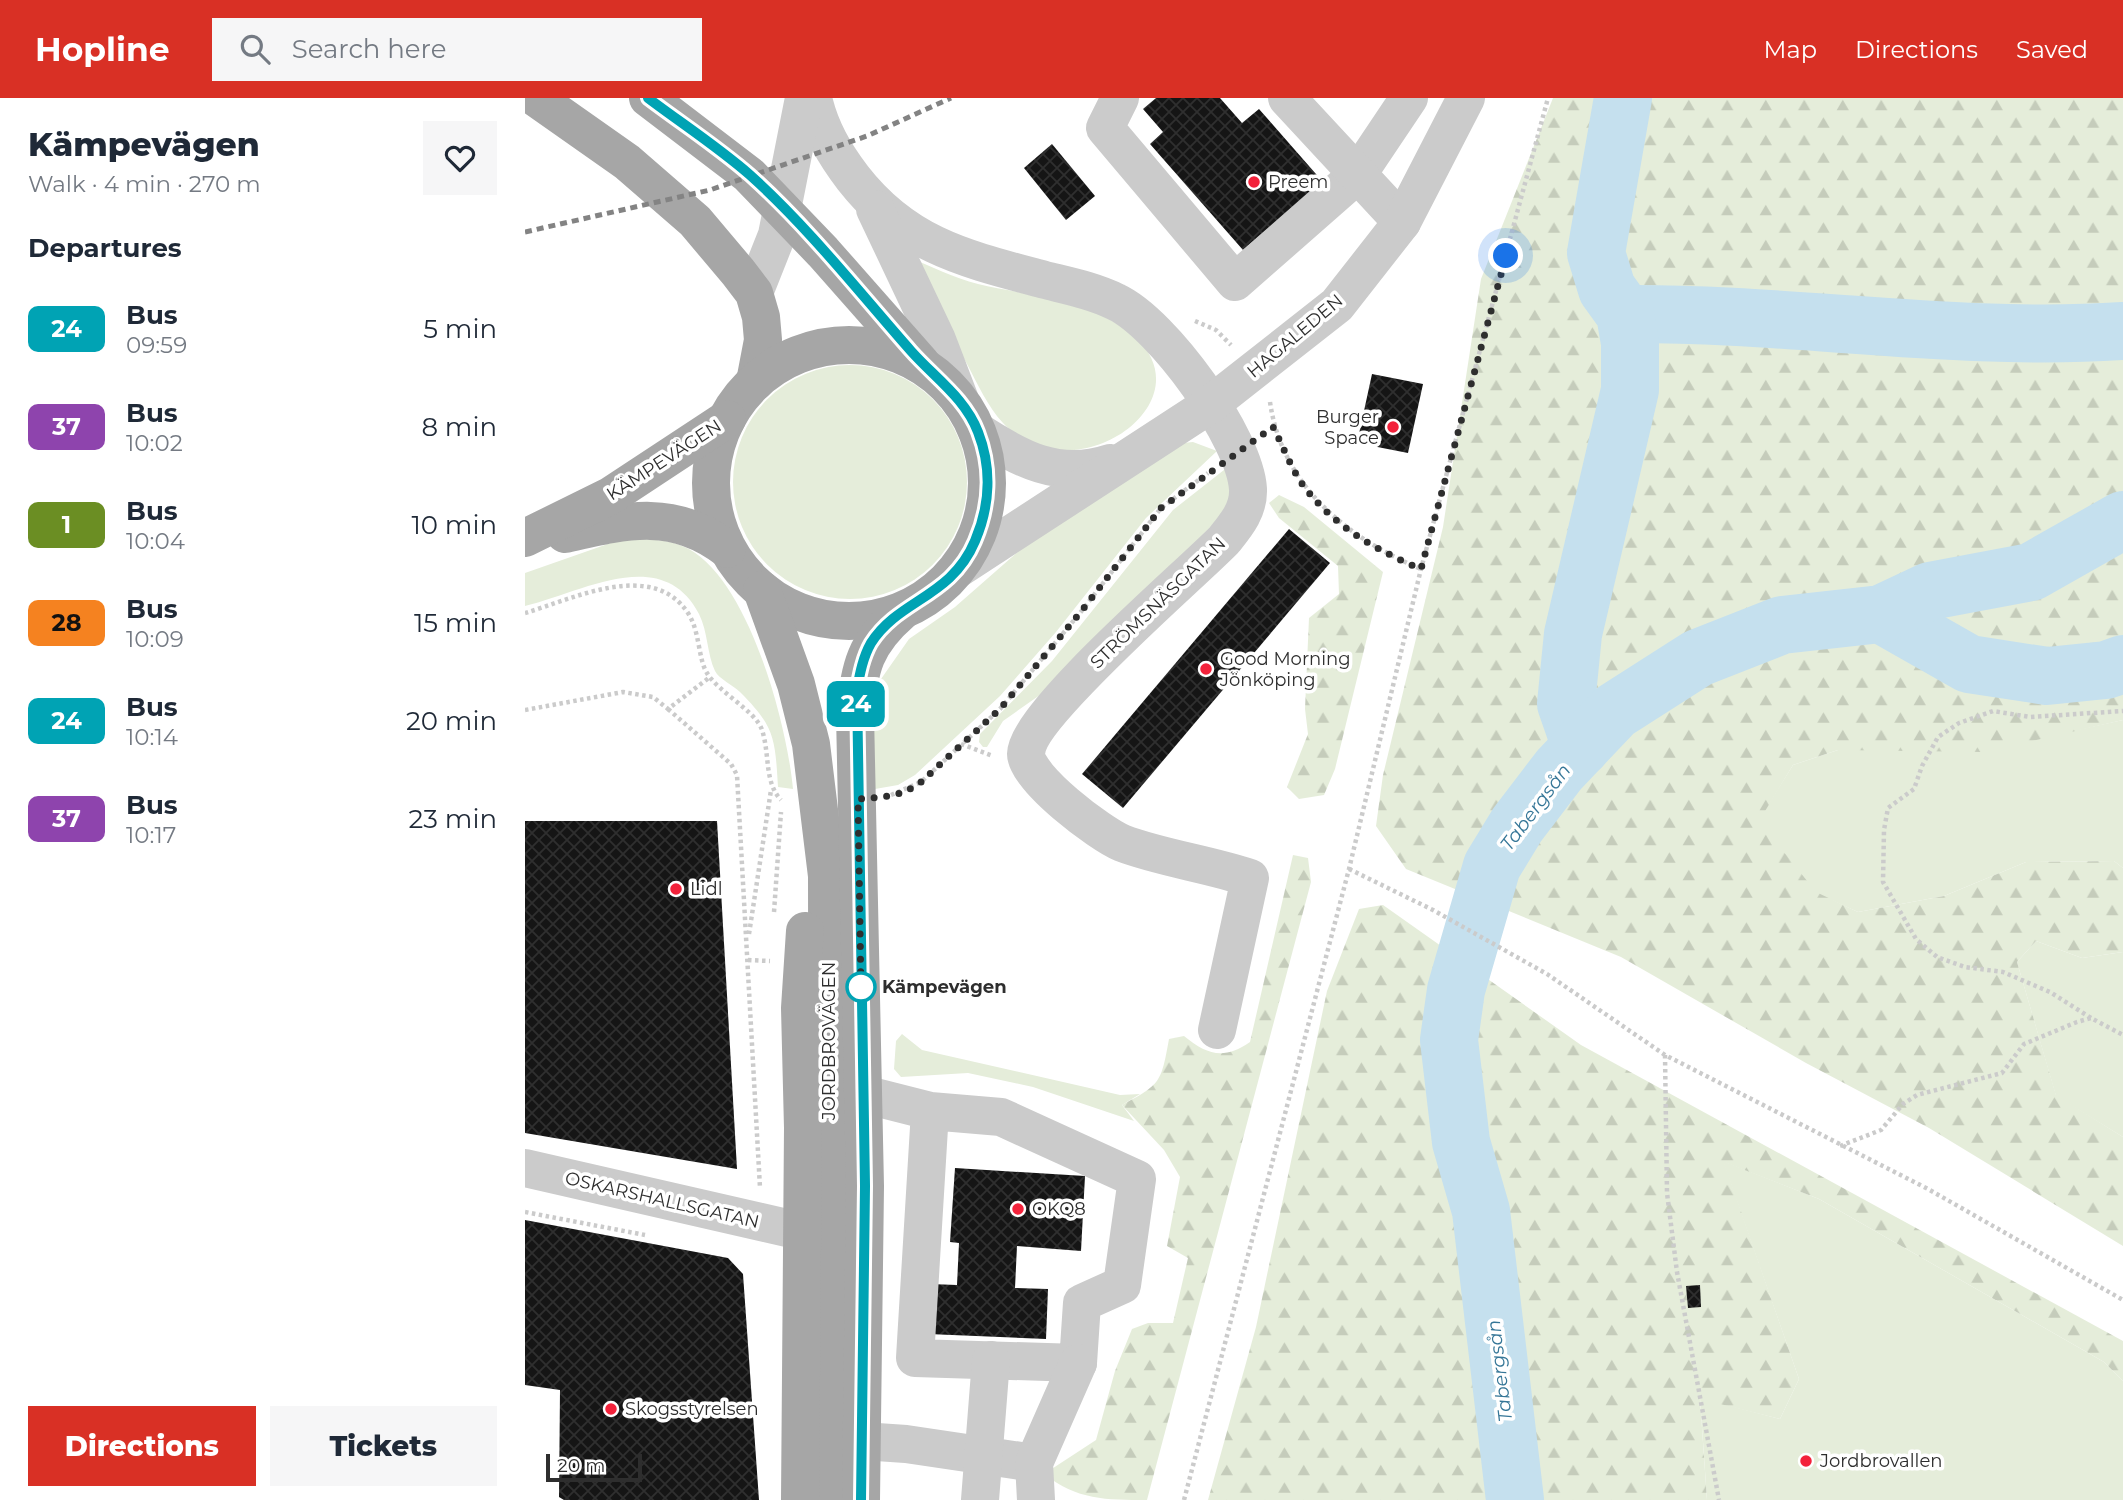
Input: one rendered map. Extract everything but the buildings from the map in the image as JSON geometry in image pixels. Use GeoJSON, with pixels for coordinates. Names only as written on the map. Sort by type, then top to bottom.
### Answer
{"type":"FeatureCollection","features":[{"type":"Feature","properties":{"kind":"main road"},"geometry":{"type":"LineString","coordinates":[[535,98],[627,162],[695,221],[754,293],[763,340],[755,382]]}},
{"type":"Feature","properties":{"kind":"main road"},"geometry":{"type":"LineString","coordinates":[[648,98],[749,175],[783,210],[969,415],[986,458],[987,497],[984,516],[974,544],[959,568],[933,594],[901,612],[872,620],[843,622],[814,617],[786,607],[743,572],[727,549],[716,518],[711,484],[715,451],[727,419],[755,382],[794,357],[839,346],[885,350],[927,369]]}},
{"type":"Feature","properties":{"kind":"main road","name":"KÄMPEVÄGEN"},"geometry":{"type":"LineString","coordinates":[[525,538],[610,496],[727,419]]}},
{"type":"Feature","properties":{"kind":"main road","name":"KÄMPEVÄGEN"},"geometry":{"type":"LineString","coordinates":[[525,544],[640,520],[692,527],[727,549]]}},
{"type":"Feature","properties":{"kind":"main road","name":"JORDBROVÄGEN"},"geometry":{"type":"LineString","coordinates":[[762,590],[796,684],[811,744],[827,876],[828,1500]]}},
{"type":"Feature","properties":{"kind":"main road","name":"JORDBROVÄGEN"},"geometry":{"type":"LineString","coordinates":[[862,1500],[866,1281],[855,714],[861,667],[870,645],[901,612]]}},
{"type":"Feature","properties":{"kind":"main road"},"geometry":{"type":"LineString","coordinates":[[800,1500],[800,1231],[803,1128],[800,1008],[819,800]]}},
{"type":"Feature","properties":{"kind":"street"},"geometry":{"type":"LineString","coordinates":[[754,293],[765,270],[783,210],[804,98]]}},
{"type":"Feature","properties":{"kind":"street"},"geometry":{"type":"LineString","coordinates":[[813,98],[825,136],[871,201],[937,340],[969,415]]}},
{"type":"Feature","properties":{"kind":"street"},"geometry":{"type":"LineString","coordinates":[[1120,98],[1105,128],[1235,282],[1357,174],[1404,101]]}},
{"type":"Feature","properties":{"kind":"street"},"geometry":{"type":"LineString","coordinates":[[1287,98],[1402,222]]}},
{"type":"Feature","properties":{"kind":"street","name":"HAGALEDEN"},"geometry":{"type":"LineString","coordinates":[[959,568],[1122,459],[1211,404],[1337,305],[1402,222],[1466,98]]}},
{"type":"Feature","properties":{"kind":"street","name":"STRÖMSNÄSGATAN"},"geometry":{"type":"LineString","coordinates":[[871,201],[916,237],[953,254],[1088,291],[1119,303],[1150,325],[1175,352],[1211,404],[1236,451],[1248,490],[1241,518],[1196,569],[1066,694],[1038,728],[1026,754],[1031,771],[1078,814],[1121,842],[1215,866],[1250,878],[1217,1030]]}},
{"type":"Feature","properties":{"kind":"street","name":"HAGALEDEN"},"geometry":{"type":"LineString","coordinates":[[969,415],[1016,456],[1059,470],[1075,471],[1122,459]]}},
{"type":"Feature","properties":{"kind":"street"},"geometry":{"type":"LineString","coordinates":[[863,1094],[930,1111],[1001,1118],[1137,1179],[1122,1285],[1082,1303],[1078,1363],[1034,1462],[1036,1500]]}},
{"type":"Feature","properties":{"kind":"street"},"geometry":{"type":"LineString","coordinates":[[930,1111],[915,1357],[1078,1363]]}},
{"type":"Feature","properties":{"kind":"street","name":"OSKARSHALLSGATAN"},"geometry":{"type":"LineString","coordinates":[[525,1168],[800,1231]]}},
{"type":"Feature","properties":{"kind":"street"},"geometry":{"type":"LineString","coordinates":[[980,1500],[986,1456],[991,1360]]}},
{"type":"Feature","properties":{"kind":"street"},"geometry":{"type":"LineString","coordinates":[[862,1441],[906,1444],[1034,1462]]}},
{"type":"Feature","properties":{"kind":"path"},"geometry":{"type":"LineString","coordinates":[[1184,1500],[1349,869],[1421,569],[1548,98]]}},
{"type":"Feature","properties":{"kind":"path"},"geometry":{"type":"LineString","coordinates":[[1266,393],[1273,427],[1303,484],[1339,524],[1387,555],[1421,569]]}},
{"type":"Feature","properties":{"kind":"path"},"geometry":{"type":"LineString","coordinates":[[858,799],[884,797],[913,787],[1000,709],[1080,613],[1161,508],[1236,451],[1273,427]]}},
{"type":"Feature","properties":{"kind":"path"},"geometry":{"type":"LineString","coordinates":[[525,613],[623,586],[646,585],[666,592],[687,612],[700,641],[707,673],[762,727],[771,789],[747,947]]}},
{"type":"Feature","properties":{"kind":"path"},"geometry":{"type":"LineString","coordinates":[[668,709],[711,677]]}},
{"type":"Feature","properties":{"kind":"path"},"geometry":{"type":"LineString","coordinates":[[525,710],[623,692],[653,697],[731,764],[737,775],[761,1222]]}},
{"type":"Feature","properties":{"kind":"path"},"geometry":{"type":"LineString","coordinates":[[2123,712],[2030,717],[1993,711],[1959,723],[1938,737],[1922,765],[1914,789],[1888,808],[1884,830],[1883,882],[1916,939],[1937,957],[1965,967],[2003,972],[2050,992],[2123,1035]]}},
{"type":"Feature","properties":{"kind":"path"},"geometry":{"type":"LineString","coordinates":[[771,789],[782,802],[774,912],[781,912]]}},
{"type":"Feature","properties":{"kind":"path"},"geometry":{"type":"LineString","coordinates":[[782,802],[819,800]]}},
{"type":"Feature","properties":{"kind":"path"},"geometry":{"type":"LineString","coordinates":[[1349,869],[1433,910],[1546,974],[1665,1055],[1928,1189],[2123,1300]]}},
{"type":"Feature","properties":{"kind":"path"},"geometry":{"type":"LineString","coordinates":[[748,960],[778,961]]}},
{"type":"Feature","properties":{"kind":"path"},"geometry":{"type":"LineString","coordinates":[[1840,1146],[1881,1130],[1908,1099],[2002,1073],[2024,1044],[2091,1018]]}},
{"type":"Feature","properties":{"kind":"path"},"geometry":{"type":"LineString","coordinates":[[1665,1055],[1667,1193],[1678,1272],[1719,1500]]}},
{"type":"Feature","properties":{"kind":"green space"},"geometry":{"type":"Polygon","coordinates":[[[1553,98],[2123,98],[2123,720],[1984,752],[1838,750],[1793,765],[1759,821],[1816,892],[1858,912],[1944,896],[2026,862],[2114,861],[2123,868],[2123,952],[2082,958],[2036,941],[2017,962],[2056,1095],[2123,1137],[2123,1246],[1929,1128],[1806,1063],[1621,957],[1406,869],[1376,826],[1383,775],[1443,527],[1481,279],[1553,98]]]}},
{"type":"Feature","properties":{"kind":"green space"},"geometry":{"type":"Polygon","coordinates":[[[908,257],[969,281],[1081,307],[1120,325],[1136,338],[1153,364],[1155,390],[1143,413],[1122,433],[1094,446],[1063,450],[1031,443],[1003,423],[992,410],[908,257]]]}},
{"type":"Feature","properties":{"kind":"green space"},"geometry":{"type":"Polygon","coordinates":[[[850,365],[873,367],[895,374],[933,399],[958,437],[965,459],[965,505],[958,527],[933,565],[895,590],[873,597],[850,599],[827,597],[805,590],[767,565],[742,527],[735,505],[733,482],[735,459],[742,437],[767,399],[805,374],[827,367],[850,365]]]}},
{"type":"Feature","properties":{"kind":"green space"},"geometry":{"type":"Polygon","coordinates":[[[1193,442],[1217,451],[1146,518],[1056,632],[1000,696],[915,775],[898,785],[875,789],[873,708],[881,679],[909,639],[955,607],[1020,550],[1183,443],[1193,442]]]}},
{"type":"Feature","properties":{"kind":"green space"},"geometry":{"type":"Polygon","coordinates":[[[1229,466],[1231,506],[1057,683],[1003,721],[987,747],[983,747],[979,742],[980,734],[1052,661],[1173,510],[1229,466]]]}},
{"type":"Feature","properties":{"kind":"green space"},"geometry":{"type":"Polygon","coordinates":[[[1279,495],[1304,507],[1383,572],[1335,769],[1324,795],[1299,799],[1287,787],[1308,734],[1305,709],[1309,618],[1339,594],[1338,566],[1279,518],[1269,503],[1279,495]]]}},
{"type":"Feature","properties":{"kind":"green space"},"geometry":{"type":"Polygon","coordinates":[[[622,539],[648,539],[681,545],[711,566],[730,592],[747,623],[774,694],[793,789],[778,787],[776,756],[767,725],[752,704],[715,671],[702,621],[683,593],[664,581],[642,577],[619,578],[525,606],[525,573],[622,539]]]}},
{"type":"Feature","properties":{"kind":"green space"},"geometry":{"type":"Polygon","coordinates":[[[2123,720],[2123,868],[2114,861],[2026,862],[1944,896],[1858,912],[1816,893],[1758,821],[1793,765],[1838,750],[1910,750],[2077,730],[2123,720]]]}},
{"type":"Feature","properties":{"kind":"green space"},"geometry":{"type":"Polygon","coordinates":[[[1293,855],[1308,858],[1311,882],[1147,1500],[1105,1499],[1080,1494],[1044,1474],[1096,1440],[1115,1371],[1132,1329],[1148,1323],[1173,1323],[1188,1258],[1167,1246],[1180,1177],[1164,1150],[1122,1105],[1145,1092],[1157,1081],[1164,1065],[1169,1039],[1184,1036],[1200,1047],[1216,1053],[1232,1051],[1250,1042],[1293,855]]]}},
{"type":"Feature","properties":{"kind":"green space"},"geometry":{"type":"Polygon","coordinates":[[[1383,905],[1581,1045],[2123,1341],[2123,1381],[2104,1362],[1819,1199],[1724,1162],[1799,1379],[1780,1419],[1700,1399],[1707,1500],[1208,1500],[1256,1327],[1327,991],[1359,909],[1383,905]]]}},
{"type":"Feature","properties":{"kind":"green space"},"geometry":{"type":"Polygon","coordinates":[[[2036,941],[2082,958],[2123,952],[2123,1137],[2056,1096],[2017,962],[2036,941]]]}},
{"type":"Feature","properties":{"kind":"green space"},"geometry":{"type":"Polygon","coordinates":[[[902,1034],[922,1050],[1120,1095],[1140,1094],[1122,1105],[1134,1121],[1033,1087],[968,1073],[901,1077],[894,1069],[896,1041],[902,1034]]]}},
{"type":"Feature","properties":{"kind":"green space"},"geometry":{"type":"Polygon","coordinates":[[[1723,1161],[1819,1199],[2104,1362],[2123,1381],[2123,1500],[1707,1500],[1700,1398],[1780,1419],[1799,1379],[1723,1161]]]}},
{"type":"Feature","properties":{"kind":"waterway"},"geometry":{"type":"LineString","coordinates":[[1581,747],[1566,704],[1573,634],[1630,390],[1630,343],[1625,314],[1607,289],[1596,253],[1623,98]]}},
{"type":"Feature","properties":{"kind":"waterway"},"geometry":{"type":"LineString","coordinates":[[1625,314],[1750,318],[1999,333],[2123,331]]}},
{"type":"Feature","properties":{"kind":"waterway","name":"Tabergsån"},"geometry":{"type":"LineString","coordinates":[[1515,1500],[1481,1211],[1461,1142],[1449,1040],[1456,990],[1492,866],[1517,825],[1559,770],[1615,711],[1698,658],[1782,625],[1881,614],[1930,591],[2031,572],[2123,520]]}},
{"type":"Feature","properties":{"kind":"waterway"},"geometry":{"type":"LineString","coordinates":[[1881,614],[1969,664],[2047,676],[2106,670],[2123,664]]}},
{"type":"Feature","properties":{"kind":"railway"},"geometry":{"type":"LineString","coordinates":[[525,232],[710,190],[867,136],[951,98]]}},
{"type":"Feature","properties":{"kind":"bus line","name":"24"},"geometry":{"type":"LineString","coordinates":[[648,98],[749,175],[823,252],[927,369],[960,400],[977,430],[986,458],[988,487],[984,516],[974,544],[947,582],[884,626],[870,645],[861,667],[857,689],[855,714],[866,1281],[861,1500]]}},
{"type":"Feature","properties":{"kind":"place","name":"Preem"},"geometry":{"type":"Point","coordinates":[1254,182]}},
{"type":"Feature","properties":{"kind":"place","name":"Burger Space"},"geometry":{"type":"Point","coordinates":[1393,427]}},
{"type":"Feature","properties":{"kind":"place","name":"Good Morning Jönköping"},"geometry":{"type":"Point","coordinates":[1206,669]}},
{"type":"Feature","properties":{"kind":"place","name":"Lidl"},"geometry":{"type":"Point","coordinates":[676,889]}},
{"type":"Feature","properties":{"kind":"place","name":"Kämpevägen"},"geometry":{"type":"Point","coordinates":[861,987]}},
{"type":"Feature","properties":{"kind":"place","name":"OKQ8"},"geometry":{"type":"Point","coordinates":[1018,1209]}},
{"type":"Feature","properties":{"kind":"place","name":"Skogsstyrelsen"},"geometry":{"type":"Point","coordinates":[611,1409]}},
{"type":"Feature","properties":{"kind":"place","name":"Jordbrovallen"},"geometry":{"type":"Point","coordinates":[1806,1461]}},
{"type":"Feature","properties":{"kind":"route"},"geometry":{"type":"LineString","coordinates":[[861,987],[861,992],[858,799],[905,792],[921,782],[1000,709],[1080,613],[1161,508],[1236,451],[1273,427],[1303,484],[1339,524],[1387,555],[1421,569],[1506,256]]}}]}
